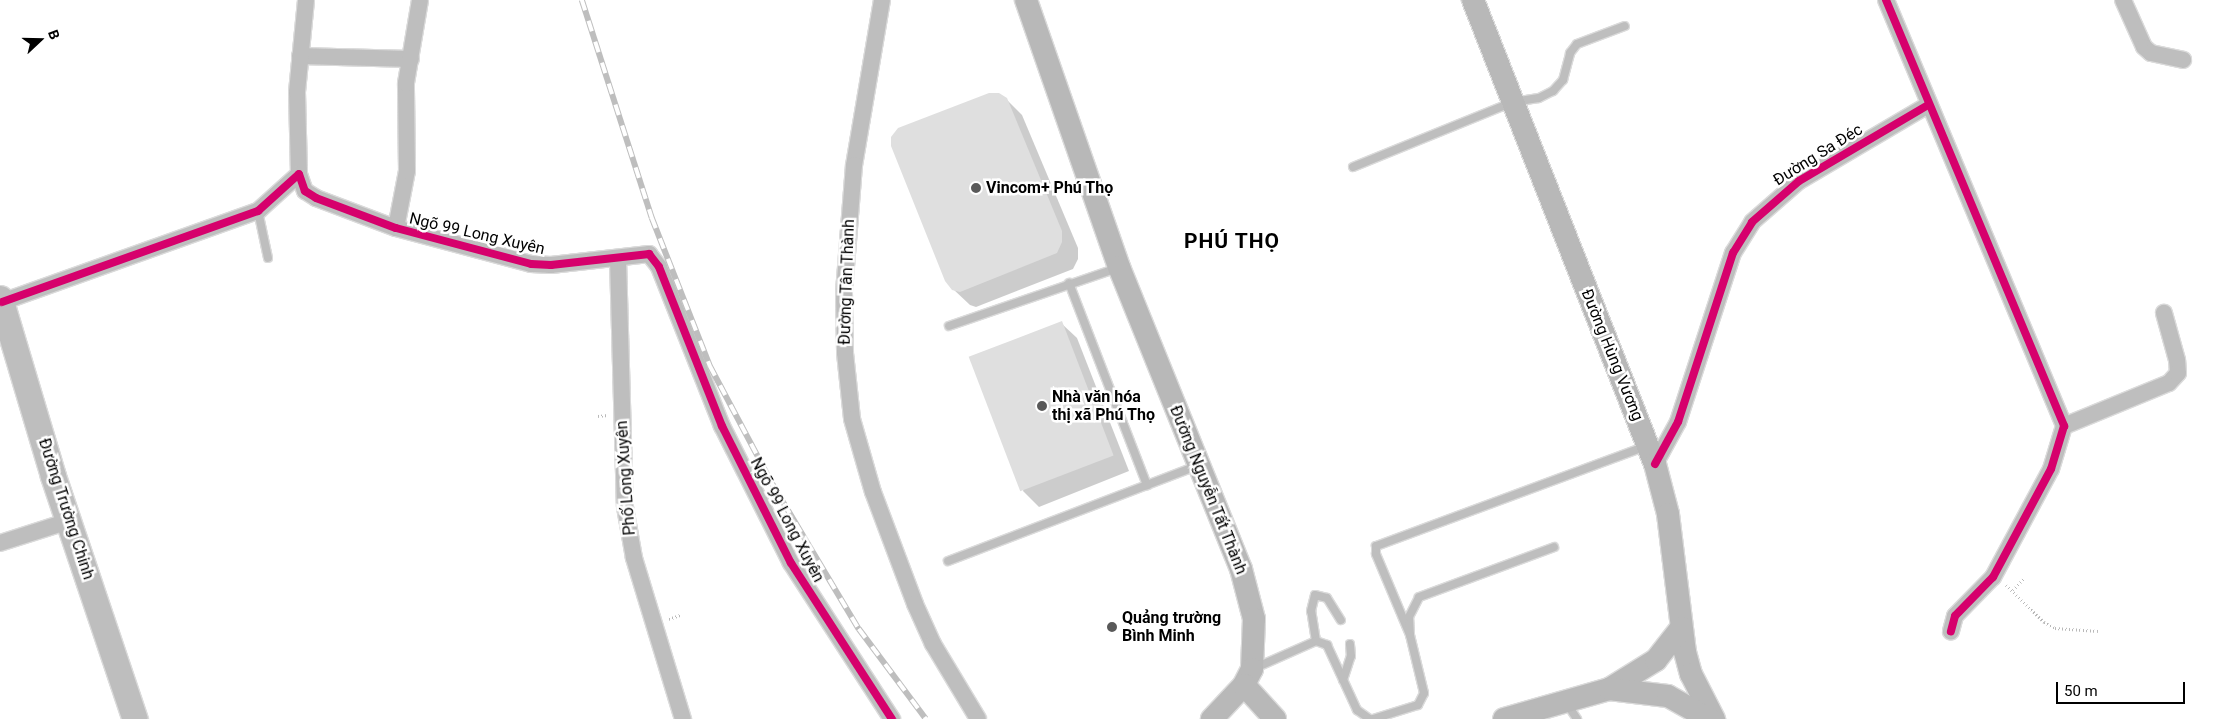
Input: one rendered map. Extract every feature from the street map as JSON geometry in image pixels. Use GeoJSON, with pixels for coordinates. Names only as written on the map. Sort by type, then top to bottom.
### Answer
{"type":"FeatureCollection","features":[{"type":"Feature","properties":{"kind":"main road","name":"Đường Nguyễn Tất Thành"},"geometry":{"type":"LineString","coordinates":[[1026,0],[1119,267],[1241,569],[1254,619],[1248,677]]}},
{"type":"Feature","properties":{"kind":"main road","name":"Đường Hùng Vương"},"geometry":{"type":"LineString","coordinates":[[1472,0],[1652,454],[1668,514],[1682,628],[1691,674],[1714,719]]}},
{"type":"Feature","properties":{"kind":"main road","name":"Đường Trường Chinh"},"geometry":{"type":"LineString","coordinates":[[1,300],[69,521],[136,719]]}},
{"type":"Feature","properties":{"kind":"main road"},"geometry":{"type":"LineString","coordinates":[[1504,719],[1564,700],[1608,689],[1656,660],[1682,628]]}},
{"type":"Feature","properties":{"kind":"main road"},"geometry":{"type":"LineString","coordinates":[[1212,719],[1248,677],[1275,719]]}},
{"type":"Feature","properties":{"kind":"main road"},"geometry":{"type":"LineString","coordinates":[[1608,689],[1668,696],[1709,719]]}},
{"type":"Feature","properties":{"kind":"street"},"geometry":{"type":"LineString","coordinates":[[1,300],[258,211],[286,189],[299,174],[297,92],[306,0]]}},
{"type":"Feature","properties":{"kind":"street"},"geometry":{"type":"LineString","coordinates":[[396,228],[407,171],[406,90],[420,0]]}},
{"type":"Feature","properties":{"kind":"street","name":"Đường Tân Thành"},"geometry":{"type":"LineString","coordinates":[[882,0],[854,165],[844,293],[844,353],[852,419],[873,492],[914,604],[933,644],[978,719]]}},
{"type":"Feature","properties":{"kind":"street"},"geometry":{"type":"LineString","coordinates":[[1886,0],[1928,105],[2064,426],[2051,469],[1993,577],[1955,616],[1951,631]]}},
{"type":"Feature","properties":{"kind":"street"},"geometry":{"type":"LineString","coordinates":[[2123,0],[2144,47],[2151,52],[2182,60]]}},
{"type":"Feature","properties":{"kind":"street"},"geometry":{"type":"LineString","coordinates":[[300,56],[411,60]]}},
{"type":"Feature","properties":{"kind":"street","name":"Đường Sa Đéc"},"geometry":{"type":"LineString","coordinates":[[1652,454],[1678,422],[1733,253],[1752,222],[1799,180],[1928,105]]}},
{"type":"Feature","properties":{"kind":"street","name":"Ngõ 99 Long Xuyên"},"geometry":{"type":"LineString","coordinates":[[299,174],[305,191],[310,195],[396,228],[531,264],[618,260],[644,253],[656,261],[722,426],[791,563],[892,719]]}},
{"type":"Feature","properties":{"kind":"street","name":"Phố Long Xuyên"},"geometry":{"type":"LineString","coordinates":[[618,260],[617,308],[625,507],[634,558],[683,719]]}},
{"type":"Feature","properties":{"kind":"street"},"geometry":{"type":"LineString","coordinates":[[2064,426],[2170,383],[2178,373],[2177,360],[2164,314]]}},
{"type":"Feature","properties":{"kind":"street"},"geometry":{"type":"LineString","coordinates":[[0,543],[69,521]]}},
{"type":"Feature","properties":{"kind":"lane"},"geometry":{"type":"LineString","coordinates":[[1353,167],[1513,102],[1539,98],[1553,91],[1563,80],[1570,53],[1577,44],[1625,26]]}},
{"type":"Feature","properties":{"kind":"lane"},"geometry":{"type":"LineString","coordinates":[[258,211],[268,258]]}},
{"type":"Feature","properties":{"kind":"lane"},"geometry":{"type":"LineString","coordinates":[[950,326],[1119,267]]}},
{"type":"Feature","properties":{"kind":"lane"},"geometry":{"type":"LineString","coordinates":[[1069,283],[1147,485]]}},
{"type":"Feature","properties":{"kind":"lane"},"geometry":{"type":"LineString","coordinates":[[1248,677],[1316,641],[1327,645],[1357,710],[1371,719],[1418,705],[1424,693],[1410,635],[1376,554],[1376,546],[1652,454]]}},
{"type":"Feature","properties":{"kind":"lane"},"geometry":{"type":"LineString","coordinates":[[948,561],[1198,466]]}},
{"type":"Feature","properties":{"kind":"lane"},"geometry":{"type":"LineString","coordinates":[[1410,635],[1409,617],[1419,597],[1554,547]]}},
{"type":"Feature","properties":{"kind":"lane"},"geometry":{"type":"LineString","coordinates":[[1316,641],[1311,611],[1315,595],[1327,598],[1341,620]]}},
{"type":"Feature","properties":{"kind":"lane"},"geometry":{"type":"LineString","coordinates":[[1344,680],[1351,656],[1350,644]]}},
{"type":"Feature","properties":{"kind":"lane"},"geometry":{"type":"LineString","coordinates":[[1564,700],[1577,719]]}},
{"type":"Feature","properties":{"kind":"path"},"geometry":{"type":"LineString","coordinates":[[1993,577],[2014,590],[2044,622],[2055,628],[2098,632]]}},
{"type":"Feature","properties":{"kind":"path"},"geometry":{"type":"LineString","coordinates":[[2014,590],[2024,578]]}},
{"type":"Feature","properties":{"kind":"building","name":"Vincom+ Phú Thọ"},"geometry":{"type":"Polygon","coordinates":[[[989,93],[999,93],[1007,98],[1062,231],[1062,242],[1057,253],[960,292],[952,290],[945,281],[891,146],[891,137],[898,128],[989,93]]]}},
{"type":"Feature","properties":{"kind":"building","name":"Nhà văn hóa thị xã Phú Thọ"},"geometry":{"type":"Polygon","coordinates":[[[1062,321],[1114,455],[1020,491],[969,357],[1062,321]]]}},
{"type":"Feature","properties":{"kind":"railway"},"geometry":{"type":"LineString","coordinates":[[582,0],[652,218],[710,366],[773,485],[859,629],[926,719]]}},
{"type":"Feature","properties":{"kind":"cycle path"},"geometry":{"type":"LineString","coordinates":[[1886,0],[2064,426],[2051,469],[1993,577],[1955,616],[1951,631]]}},
{"type":"Feature","properties":{"kind":"cycle path"},"geometry":{"type":"LineString","coordinates":[[1655,464],[1678,422],[1733,253],[1752,222],[1799,181],[1928,105]]}},
{"type":"Feature","properties":{"kind":"cycle path"},"geometry":{"type":"LineString","coordinates":[[2,302],[258,211],[299,174],[305,191],[316,198],[396,228],[531,264],[551,265],[649,254],[659,267],[722,426],[791,563],[892,719]]}},
{"type":"Feature","properties":{"kind":"place","name":"Vincom+ Phú Thọ"},"geometry":{"type":"Point","coordinates":[976,188]}},
{"type":"Feature","properties":{"kind":"place","name":"Nhà văn hóa thị xã Phú Thọ"},"geometry":{"type":"Point","coordinates":[1042,406]}},
{"type":"Feature","properties":{"kind":"place","name":"Quảng trường Bình Minh"},"geometry":{"type":"Point","coordinates":[1112,627]}},
{"type":"Feature","properties":{"kind":"district","name":"PHÚ THỌ"},"geometry":{"type":"Point","coordinates":[1232,241]}}]}
